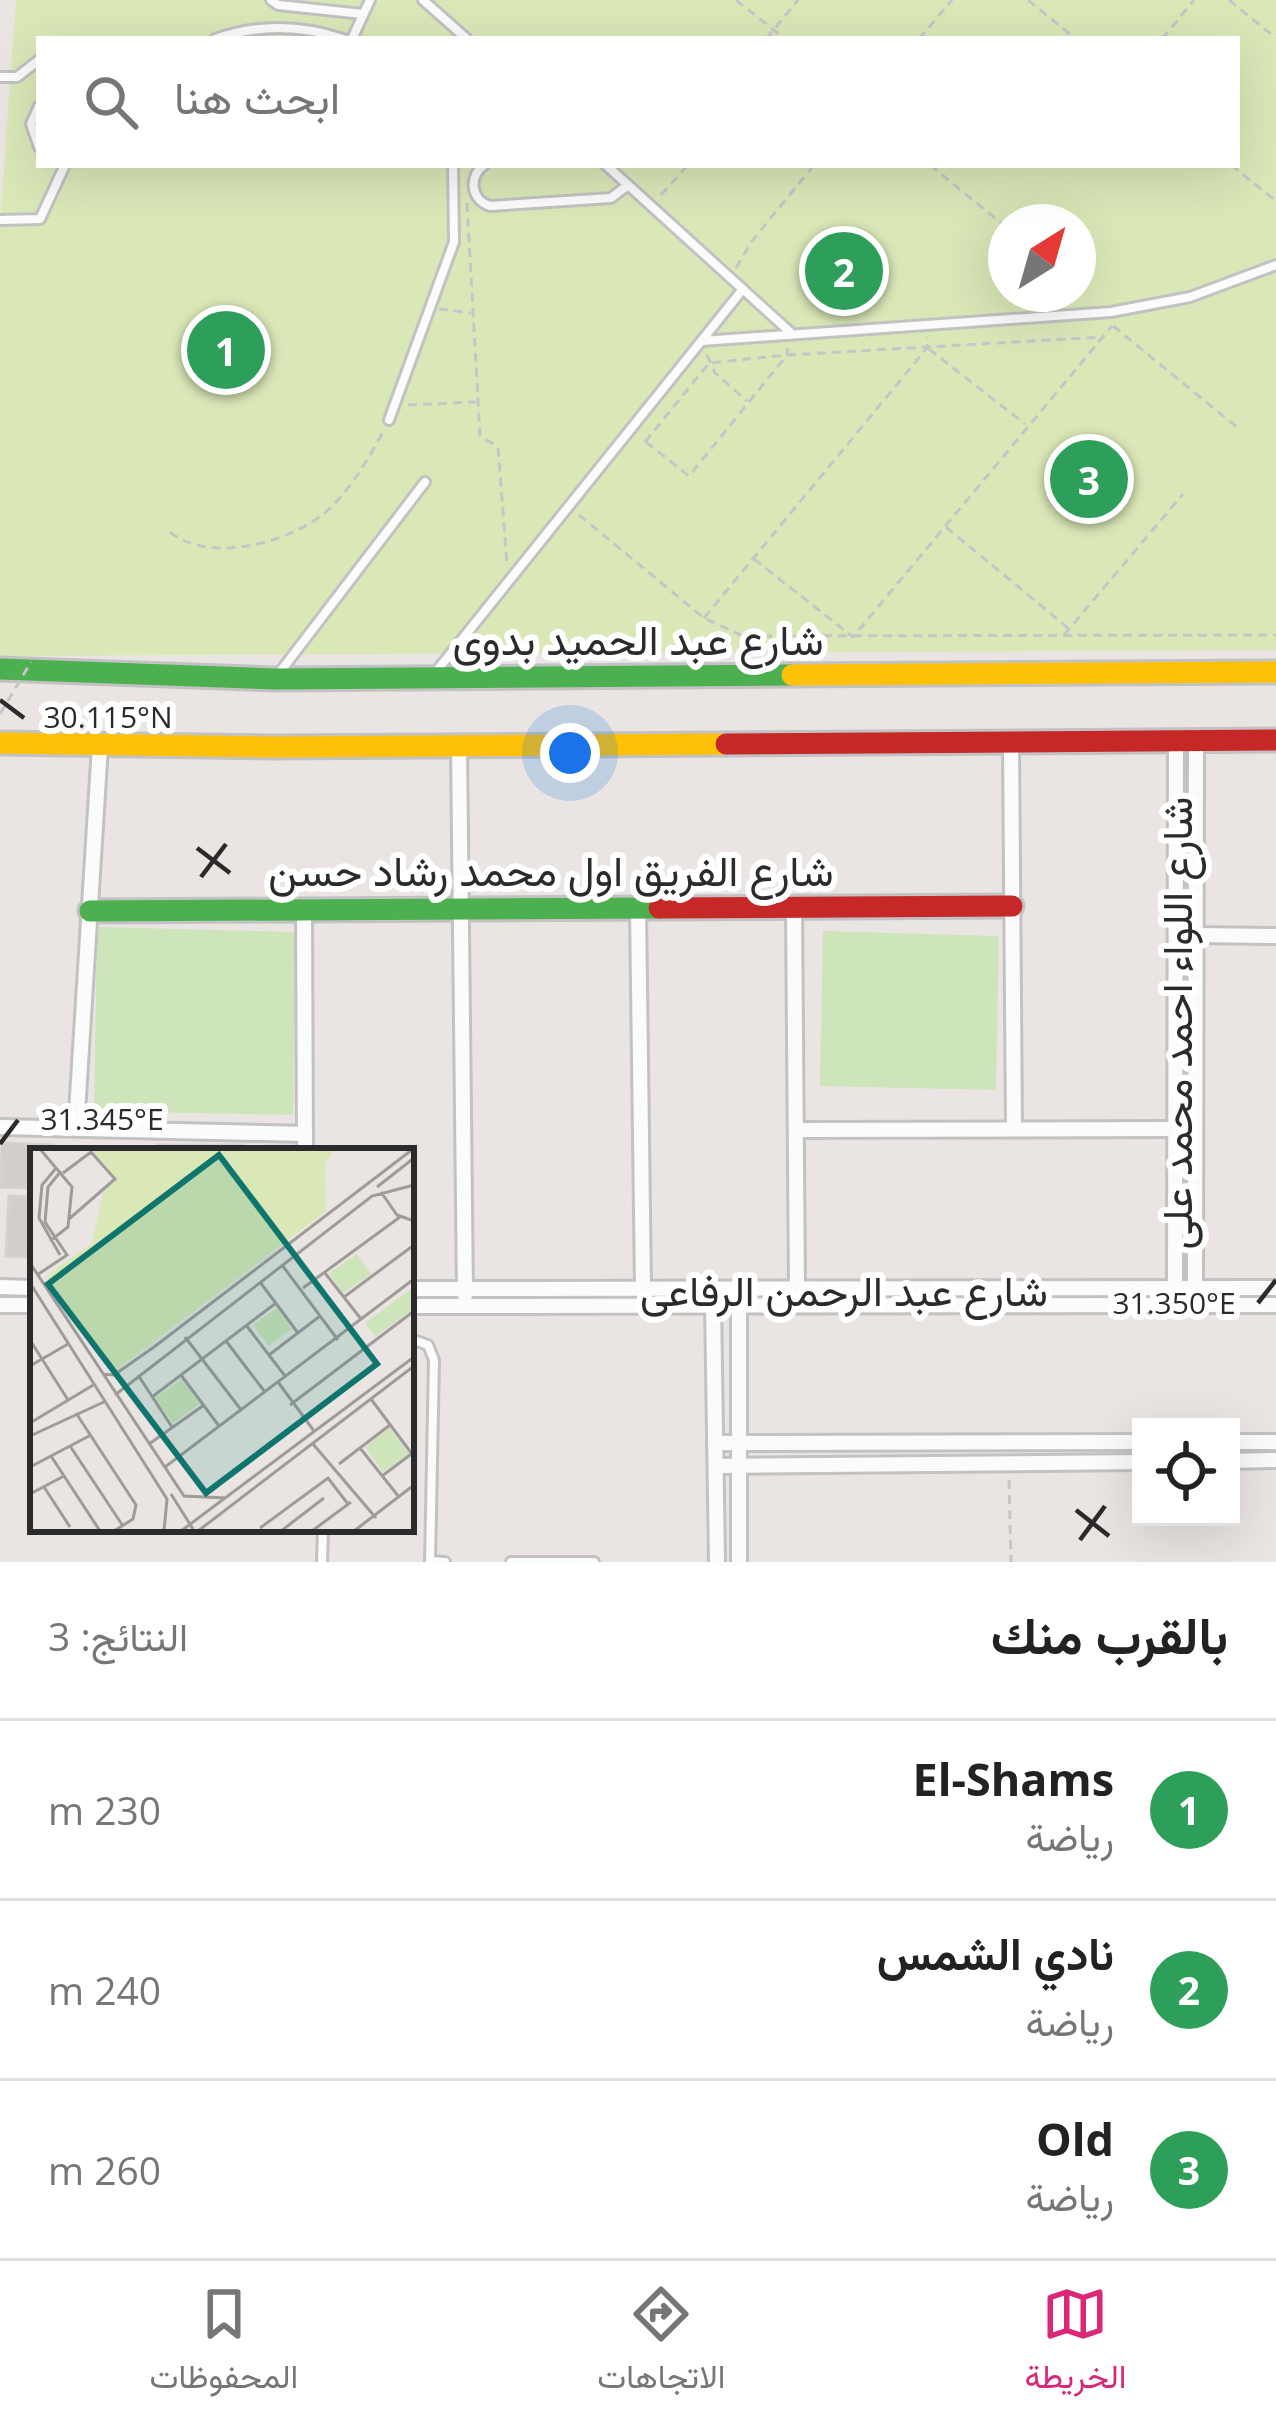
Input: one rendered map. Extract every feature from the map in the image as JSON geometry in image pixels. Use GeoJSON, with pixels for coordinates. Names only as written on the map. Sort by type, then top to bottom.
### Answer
{"type":"FeatureCollection","features":[{"type":"Feature","properties":{"kind":"main road","name":"شارع عبد الحميد بدوى"},"geometry":{"type":"LineString","coordinates":[[0,669],[275,679],[1276,672]]}},
{"type":"Feature","properties":{"kind":"main road"},"geometry":{"type":"LineString","coordinates":[[0,743],[1276,740]]}},
{"type":"Feature","properties":{"kind":"main road","name":"شارع الفريق اول محمد رشاد حسن"},"geometry":{"type":"LineString","coordinates":[[90,911],[1012,906]]}},
{"type":"Feature","properties":{"kind":"street","name":"شارع اللواء احمد محمد على"},"geometry":{"type":"LineString","coordinates":[[1186,740],[1196,935],[1194,1305]]}},
{"type":"Feature","properties":{"kind":"street","name":"شارع اللواء احمد محمد على"},"geometry":{"type":"LineString","coordinates":[[1175,1305],[1186,740]]}},
{"type":"Feature","properties":{"kind":"street"},"geometry":{"type":"LineString","coordinates":[[1011,742],[1014,1129]]}},
{"type":"Feature","properties":{"kind":"street"},"geometry":{"type":"LineString","coordinates":[[459,745],[465,1306]]}},
{"type":"Feature","properties":{"kind":"street"},"geometry":{"type":"LineString","coordinates":[[76,1128],[100,746]]}},
{"type":"Feature","properties":{"kind":"street"},"geometry":{"type":"LineString","coordinates":[[794,907],[797,1289]]}},
{"type":"Feature","properties":{"kind":"street"},"geometry":{"type":"LineString","coordinates":[[638,908],[643,1289]]}},
{"type":"Feature","properties":{"kind":"street"},"geometry":{"type":"LineString","coordinates":[[304,910],[304,1148]]}},
{"type":"Feature","properties":{"kind":"street"},"geometry":{"type":"LineString","coordinates":[[1196,935],[1276,936]]}},
{"type":"Feature","properties":{"kind":"street"},"geometry":{"type":"LineString","coordinates":[[0,1127],[304,1133]]}},
{"type":"Feature","properties":{"kind":"street"},"geometry":{"type":"LineString","coordinates":[[796,1130],[1175,1129]]}},
{"type":"Feature","properties":{"kind":"street","name":"شارع عبد الرحمن الرفاعى"},"geometry":{"type":"LineString","coordinates":[[414,1288],[643,1289],[739,1307],[1276,1305]]}},
{"type":"Feature","properties":{"kind":"street","name":"شارع عبد الرحمن الرفاعى"},"geometry":{"type":"LineString","coordinates":[[414,1306],[713,1299],[739,1289],[1276,1288]]}},
{"type":"Feature","properties":{"kind":"street"},"geometry":{"type":"LineString","coordinates":[[739,1289],[739,1562]]}},
{"type":"Feature","properties":{"kind":"street"},"geometry":{"type":"LineString","coordinates":[[713,1299],[717,1562]]}},
{"type":"Feature","properties":{"kind":"street"},"geometry":{"type":"LineString","coordinates":[[0,1304],[30,1305]]}},
{"type":"Feature","properties":{"kind":"street"},"geometry":{"type":"LineString","coordinates":[[716,1443],[1132,1442]]}},
{"type":"Feature","properties":{"kind":"street"},"geometry":{"type":"LineString","coordinates":[[1240,1442],[1276,1442]]}},
{"type":"Feature","properties":{"kind":"street"},"geometry":{"type":"LineString","coordinates":[[1240,1461],[1276,1460]]}},
{"type":"Feature","properties":{"kind":"street"},"geometry":{"type":"LineString","coordinates":[[716,1466],[1132,1462]]}},
{"type":"Feature","properties":{"kind":"lane"},"geometry":{"type":"LineString","coordinates":[[272,0],[342,5],[363,14]]}},
{"type":"Feature","properties":{"kind":"lane"},"geometry":{"type":"LineString","coordinates":[[353,36],[370,0]]}},
{"type":"Feature","properties":{"kind":"lane"},"geometry":{"type":"LineString","coordinates":[[424,0],[464,36]]}},
{"type":"Feature","properties":{"kind":"lane"},"geometry":{"type":"LineString","coordinates":[[227,36],[265,27],[294,27],[331,36]]}},
{"type":"Feature","properties":{"kind":"lane"},"geometry":{"type":"LineString","coordinates":[[0,76],[17,77],[36,62]]}},
{"type":"Feature","properties":{"kind":"lane"},"geometry":{"type":"LineString","coordinates":[[52,168],[59,180]]}},
{"type":"Feature","properties":{"kind":"lane"},"geometry":{"type":"LineString","coordinates":[[0,220],[40,219],[63,168]]}},
{"type":"Feature","properties":{"kind":"lane"},"geometry":{"type":"LineString","coordinates":[[389,420],[454,242],[453,168]]}},
{"type":"Feature","properties":{"kind":"lane"},"geometry":{"type":"LineString","coordinates":[[482,168],[475,176],[474,192],[490,206],[611,198],[628,185]]}},
{"type":"Feature","properties":{"kind":"lane"},"geometry":{"type":"LineString","coordinates":[[609,168],[790,332]]}},
{"type":"Feature","properties":{"kind":"lane"},"geometry":{"type":"LineString","coordinates":[[702,341],[1112,312],[1190,297],[1276,265]]}},
{"type":"Feature","properties":{"kind":"lane"},"geometry":{"type":"LineString","coordinates":[[430,679],[743,290]]}},
{"type":"Feature","properties":{"kind":"lane"},"geometry":{"type":"LineString","coordinates":[[275,679],[425,482]]}},
{"type":"Feature","properties":{"kind":"lane"},"geometry":{"type":"LineString","coordinates":[[414,1341],[428,1345],[434,1360],[430,1561],[445,1562]]}},
{"type":"Feature","properties":{"kind":"lane"},"geometry":{"type":"LineString","coordinates":[[322,1562],[323,1532]]}},
{"type":"Feature","properties":{"kind":"lane"},"geometry":{"type":"LineString","coordinates":[[511,1562],[594,1562]]}},
{"type":"Feature","properties":{"kind":"path"},"geometry":{"type":"LineString","coordinates":[[736,0],[781,36]]}},
{"type":"Feature","properties":{"kind":"path"},"geometry":{"type":"LineString","coordinates":[[769,36],[798,0]]}},
{"type":"Feature","properties":{"kind":"path"},"geometry":{"type":"LineString","coordinates":[[922,36],[952,0]]}},
{"type":"Feature","properties":{"kind":"path"},"geometry":{"type":"LineString","coordinates":[[1028,0],[1072,36]]}},
{"type":"Feature","properties":{"kind":"path"},"geometry":{"type":"LineString","coordinates":[[1164,36],[1194,0]]}},
{"type":"Feature","properties":{"kind":"path"},"geometry":{"type":"LineString","coordinates":[[1229,0],[1276,38]]}},
{"type":"Feature","properties":{"kind":"path"},"geometry":{"type":"LineString","coordinates":[[652,206],[685,168]]}},
{"type":"Feature","properties":{"kind":"path"},"geometry":{"type":"LineString","coordinates":[[729,277],[812,168]]}},
{"type":"Feature","properties":{"kind":"path"},"geometry":{"type":"LineString","coordinates":[[934,168],[988,212]]}},
{"type":"Feature","properties":{"kind":"path"},"geometry":{"type":"LineString","coordinates":[[1236,168],[1276,201]]}},
{"type":"Feature","properties":{"kind":"path"},"geometry":{"type":"LineString","coordinates":[[466,185],[480,436],[498,447],[504,553],[513,575]]}},
{"type":"Feature","properties":{"kind":"path"},"geometry":{"type":"LineString","coordinates":[[429,307],[473,313]]}},
{"type":"Feature","properties":{"kind":"path"},"geometry":{"type":"LineString","coordinates":[[853,637],[1112,326],[1112,312]]}},
{"type":"Feature","properties":{"kind":"path"},"geometry":{"type":"LineString","coordinates":[[704,619],[927,347],[926,323]]}},
{"type":"Feature","properties":{"kind":"path"},"geometry":{"type":"LineString","coordinates":[[1112,326],[1238,428]]}},
{"type":"Feature","properties":{"kind":"path"},"geometry":{"type":"LineString","coordinates":[[790,332],[787,355],[689,476],[645,442],[709,363],[787,355],[1102,337]]}},
{"type":"Feature","properties":{"kind":"path"},"geometry":{"type":"LineString","coordinates":[[702,341],[709,363],[749,402]]}},
{"type":"Feature","properties":{"kind":"path"},"geometry":{"type":"LineString","coordinates":[[927,347],[1028,426]]}},
{"type":"Feature","properties":{"kind":"path"},"geometry":{"type":"LineString","coordinates":[[395,405],[478,402]]}},
{"type":"Feature","properties":{"kind":"path"},"geometry":{"type":"LineString","coordinates":[[170,532],[185,544],[232,548],[276,540],[332,507],[368,460],[389,420]]}},
{"type":"Feature","properties":{"kind":"path"},"geometry":{"type":"LineString","coordinates":[[1062,638],[1183,494]]}},
{"type":"Feature","properties":{"kind":"path"},"geometry":{"type":"LineString","coordinates":[[568,507],[704,619],[743,636],[1276,635]]}},
{"type":"Feature","properties":{"kind":"path"},"geometry":{"type":"LineString","coordinates":[[945,527],[1070,629]]}},
{"type":"Feature","properties":{"kind":"path"},"geometry":{"type":"LineString","coordinates":[[754,559],[853,637]]}},
{"type":"Feature","properties":{"kind":"path"},"geometry":{"type":"LineString","coordinates":[[0,714],[31,662]]}},
{"type":"Feature","properties":{"kind":"path"},"geometry":{"type":"LineString","coordinates":[[1009,1463],[1011,1562]]}},
{"type":"Feature","properties":{"kind":"green space"},"geometry":{"type":"Polygon","coordinates":[[[16,0],[1276,0],[1276,650],[0,656],[0,224],[16,0]]]}},
{"type":"Feature","properties":{"kind":"green space"},"geometry":{"type":"Polygon","coordinates":[[[97,927],[296,932],[293,1115],[94,1111],[97,927]]]}},
{"type":"Feature","properties":{"kind":"green space"},"geometry":{"type":"Polygon","coordinates":[[[823,931],[999,936],[996,1090],[820,1086],[823,931]]]}},
{"type":"Feature","properties":{"kind":"building"},"geometry":{"type":"Polygon","coordinates":[[[2,1143],[53,1145],[30,1148],[30,1188],[1,1187],[2,1143]]]}},
{"type":"Feature","properties":{"kind":"building"},"geometry":{"type":"Polygon","coordinates":[[[157,1145],[205,1145],[205,1148],[157,1145]]]}},
{"type":"Feature","properties":{"kind":"building"},"geometry":{"type":"Polygon","coordinates":[[[205,1145],[244,1145],[244,1148],[205,1145]]]}},
{"type":"Feature","properties":{"kind":"building"},"geometry":{"type":"Polygon","coordinates":[[[9,1196],[30,1197],[30,1257],[6,1256],[9,1196]]]}},
{"type":"Feature","properties":{"kind":"traffic: fast"},"geometry":{"type":"LineString","coordinates":[[0,669],[275,679],[792,675]]}},
{"type":"Feature","properties":{"kind":"traffic: fast"},"geometry":{"type":"LineString","coordinates":[[90,911],[659,908]]}},
{"type":"Feature","properties":{"kind":"traffic: slow"},"geometry":{"type":"LineString","coordinates":[[792,675],[1276,672]]}},
{"type":"Feature","properties":{"kind":"traffic: slow"},"geometry":{"type":"LineString","coordinates":[[0,743],[275,747],[726,744]]}},
{"type":"Feature","properties":{"kind":"traffic: jam"},"geometry":{"type":"LineString","coordinates":[[726,744],[1276,740]]}},
{"type":"Feature","properties":{"kind":"traffic: jam"},"geometry":{"type":"LineString","coordinates":[[659,908],[1012,906]]}},
{"type":"Feature","properties":{"kind":"place","name":"نادي الشمس"},"geometry":{"type":"Point","coordinates":[844,271]}},
{"type":"Feature","properties":{"kind":"place","name":"El-Shams"},"geometry":{"type":"Point","coordinates":[226,350]}},
{"type":"Feature","properties":{"kind":"place","name":"Old"},"geometry":{"type":"Point","coordinates":[1089,479]}}]}
